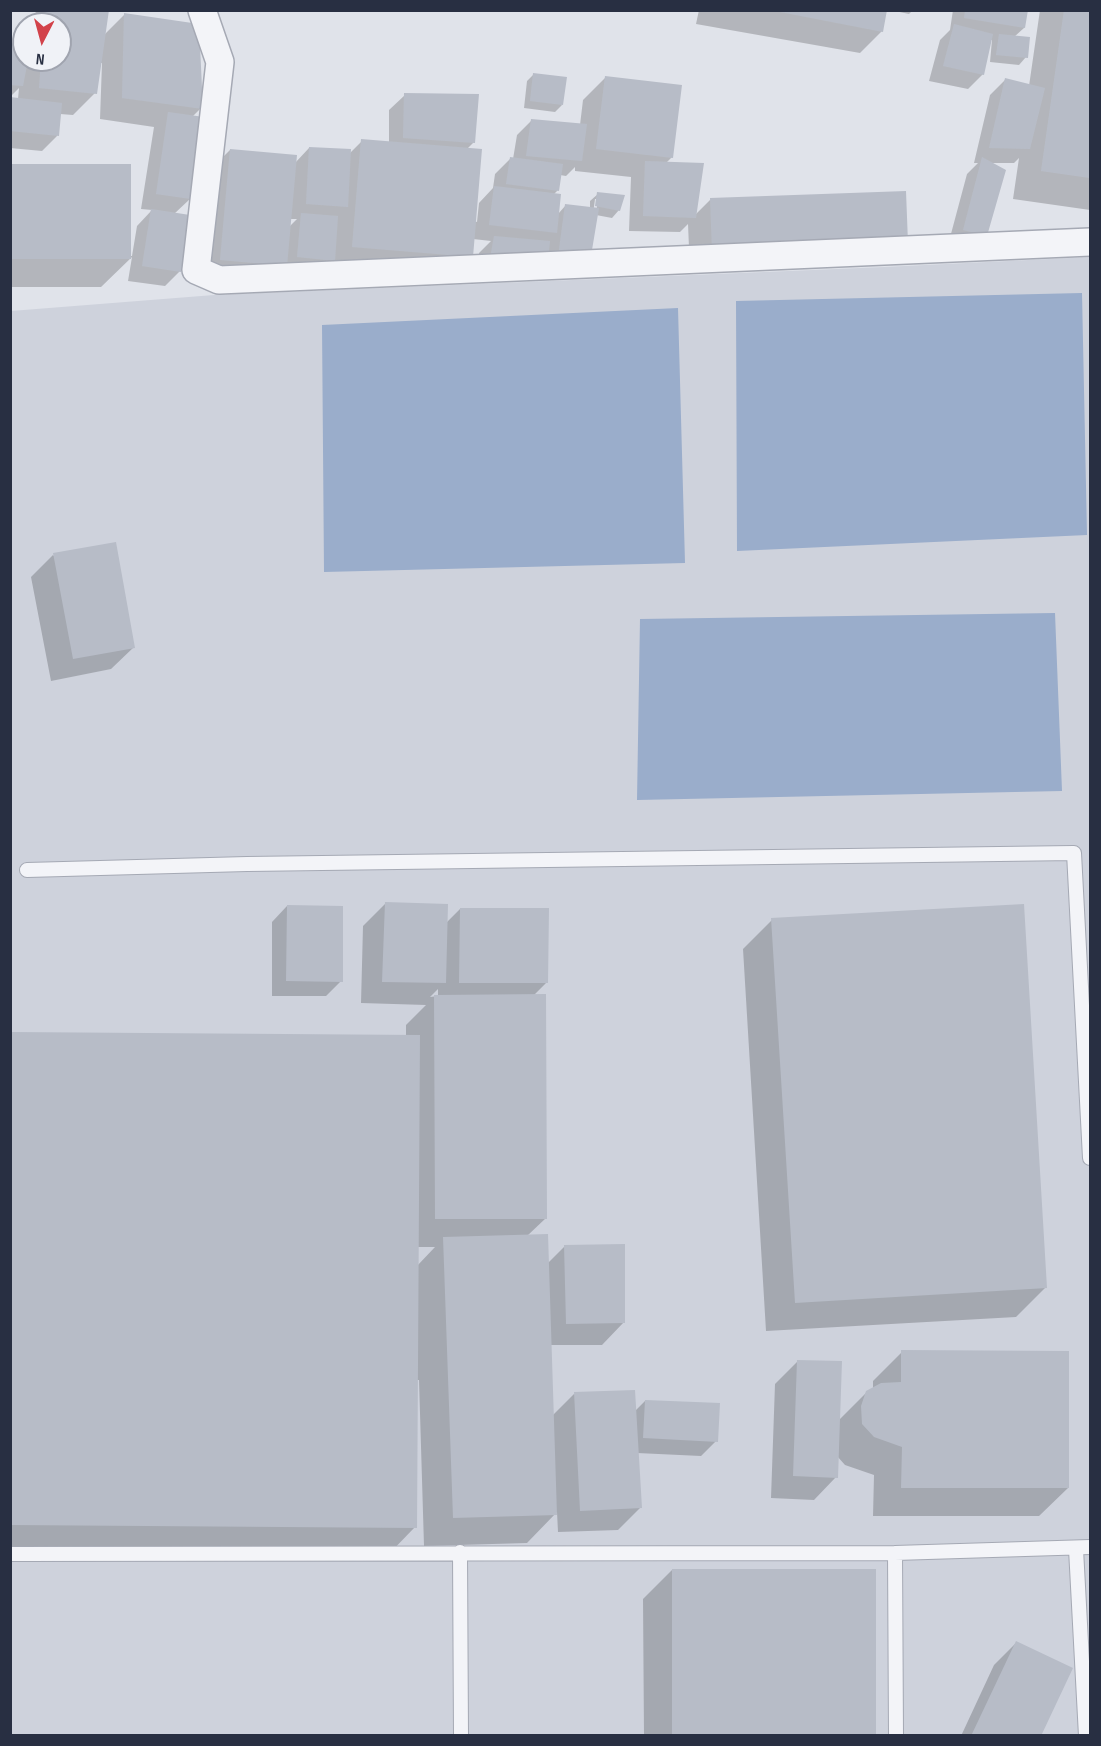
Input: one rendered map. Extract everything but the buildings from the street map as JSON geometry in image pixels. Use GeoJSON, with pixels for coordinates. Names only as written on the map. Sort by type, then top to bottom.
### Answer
{"type":"FeatureCollection","features":[{"type":"Feature","properties":{"kind":"street"},"geometry":{"type":"LineString","coordinates":[[202,10],[220,62],[196,270],[219,280],[1090,242]]}},
{"type":"Feature","properties":{"kind":"lane"},"geometry":{"type":"LineString","coordinates":[[27,870],[271,863],[1074,853],[1090,1158]]}},
{"type":"Feature","properties":{"kind":"lane"},"geometry":{"type":"LineString","coordinates":[[10,1554],[895,1552],[1090,1547]]}},
{"type":"Feature","properties":{"kind":"lane"},"geometry":{"type":"LineString","coordinates":[[1076,1549],[1086,1736]]}},
{"type":"Feature","properties":{"kind":"lane"},"geometry":{"type":"LineString","coordinates":[[460,1552],[461,1736]]}},
{"type":"Feature","properties":{"kind":"lane"},"geometry":{"type":"LineString","coordinates":[[895,1552],[896,1736]]}},
{"type":"Feature","properties":{"kind":"shaded area"},"geometry":{"type":"Polygon","coordinates":[[[1090,257],[1090,1735],[11,1736],[11,311],[214,295],[1090,257]]]}},
{"type":"Feature","properties":{"kind":"water"},"geometry":{"type":"Polygon","coordinates":[[[1082,293],[1087,535],[737,551],[736,301],[1082,293]]]}},
{"type":"Feature","properties":{"kind":"water"},"geometry":{"type":"Polygon","coordinates":[[[678,308],[685,563],[324,572],[322,325],[678,308]]]}},
{"type":"Feature","properties":{"kind":"water"},"geometry":{"type":"Polygon","coordinates":[[[1055,613],[1062,791],[637,800],[640,619],[1055,613]]]}}]}
